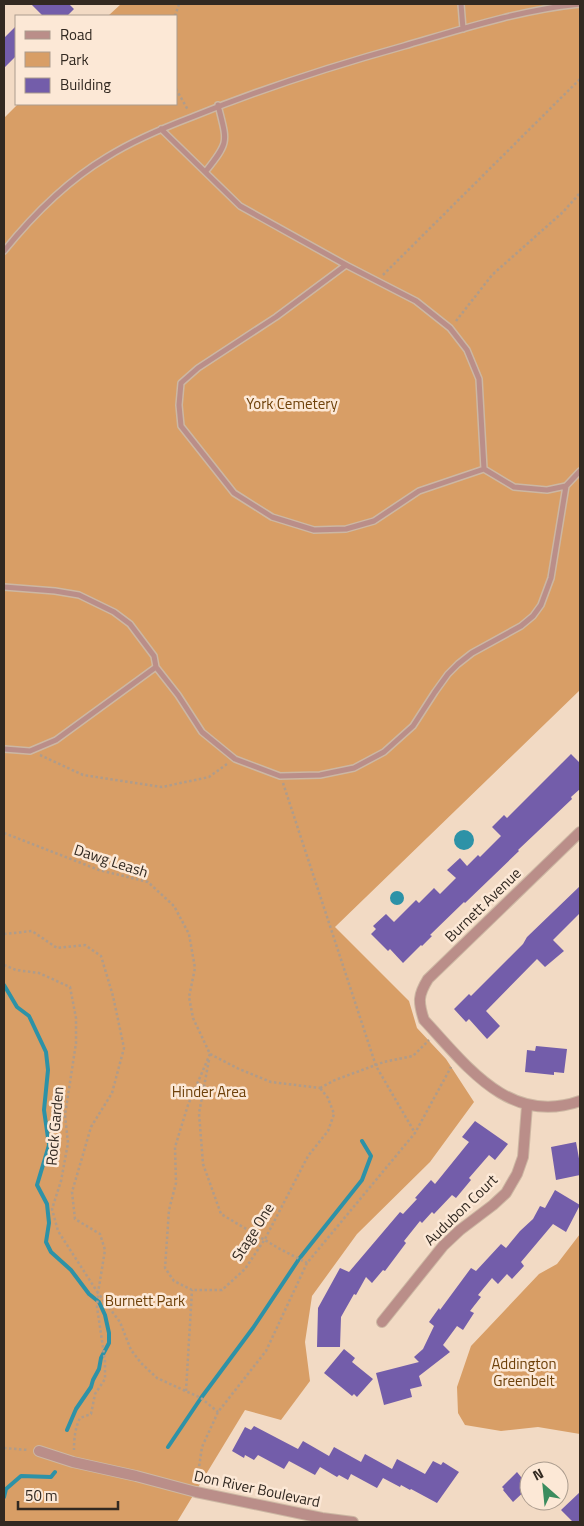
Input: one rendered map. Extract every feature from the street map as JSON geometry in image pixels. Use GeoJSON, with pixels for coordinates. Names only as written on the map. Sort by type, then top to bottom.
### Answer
{"type":"FeatureCollection","features":[{"type":"Feature","properties":{"kind":"street","name":"Burnett Avenue"},"geometry":{"type":"LineString","coordinates":[[436,1033],[424,1020],[420,1007],[420,992],[428,979],[580,832]]}},
{"type":"Feature","properties":{"kind":"street"},"geometry":{"type":"LineString","coordinates":[[436,1033],[484,1083],[527,1106],[569,1105],[580,1101]]}},
{"type":"Feature","properties":{"kind":"street","name":"Audubon Court"},"geometry":{"type":"LineString","coordinates":[[382,1322],[442,1246],[506,1193],[517,1174],[523,1157],[527,1106]]}},
{"type":"Feature","properties":{"kind":"street","name":"Don River Boulevard"},"geometry":{"type":"LineString","coordinates":[[39,1451],[73,1462],[196,1492],[322,1518],[353,1522]]}},
{"type":"Feature","properties":{"kind":"lane"},"geometry":{"type":"LineString","coordinates":[[461,4],[463,28]]}},
{"type":"Feature","properties":{"kind":"lane"},"geometry":{"type":"LineString","coordinates":[[4,251],[16,235],[62,189],[107,157],[161,129],[218,105],[343,63],[463,28],[550,7],[580,4]]}},
{"type":"Feature","properties":{"kind":"lane"},"geometry":{"type":"LineString","coordinates":[[206,171],[222,151],[226,137],[218,105]]}},
{"type":"Feature","properties":{"kind":"lane"},"geometry":{"type":"LineString","coordinates":[[161,129],[240,206],[346,266],[416,302],[450,328],[467,350],[479,379],[484,469]]}},
{"type":"Feature","properties":{"kind":"lane"},"geometry":{"type":"LineString","coordinates":[[346,266],[198,368],[181,383],[179,405],[181,426],[234,493],[272,517],[314,530],[346,529],[374,521],[420,491],[484,469],[514,487],[547,490],[566,486]]}},
{"type":"Feature","properties":{"kind":"lane"},"geometry":{"type":"LineString","coordinates":[[4,587],[79,595],[114,612],[130,624],[154,656],[156,666],[202,732],[235,758],[280,776],[320,775],[354,768],[384,752],[413,726],[439,686],[458,664],[472,653],[520,626],[533,616],[541,604],[551,578],[566,486],[580,471]]}},
{"type":"Feature","properties":{"kind":"lane"},"geometry":{"type":"LineString","coordinates":[[4,749],[30,751],[56,740],[156,666]]}},
{"type":"Feature","properties":{"kind":"path"},"geometry":{"type":"LineString","coordinates":[[376,281],[580,79]]}},
{"type":"Feature","properties":{"kind":"path"},"geometry":{"type":"LineString","coordinates":[[178,92],[192,117]]}},
{"type":"Feature","properties":{"kind":"path"},"geometry":{"type":"LineString","coordinates":[[450,328],[492,275],[564,212],[580,193]]}},
{"type":"Feature","properties":{"kind":"path"},"geometry":{"type":"LineString","coordinates":[[30,751],[83,775],[162,787],[209,777],[235,758]]}},
{"type":"Feature","properties":{"kind":"path"},"geometry":{"type":"LineString","coordinates":[[280,776],[376,1066],[415,1134]]}},
{"type":"Feature","properties":{"kind":"path","name":"Dawg Leash"},"geometry":{"type":"LineString","coordinates":[[4,833],[99,870],[148,882],[174,906],[188,934],[195,968],[189,997],[193,1018],[210,1054]]}},
{"type":"Feature","properties":{"kind":"path"},"geometry":{"type":"LineString","coordinates":[[4,934],[32,931],[57,948],[84,945],[101,956],[113,996],[124,1048],[112,1093],[91,1127],[72,1192],[75,1219],[100,1234],[105,1250],[97,1307],[105,1361],[105,1379],[95,1394],[91,1414],[80,1418],[75,1430],[73,1462]]}},
{"type":"Feature","properties":{"kind":"path","name":"Rock Garden"},"geometry":{"type":"LineString","coordinates":[[4,965],[16,970],[39,973],[70,987],[76,1018],[76,1043],[65,1114],[68,1143],[52,1209],[58,1231],[98,1293]]}},
{"type":"Feature","properties":{"kind":"path"},"geometry":{"type":"LineString","coordinates":[[210,1054],[239,1069],[271,1082],[320,1088],[335,1080],[413,1056],[436,1033]]}},
{"type":"Feature","properties":{"kind":"path"},"geometry":{"type":"LineString","coordinates":[[210,1054],[199,1113],[204,1164],[221,1214],[307,1263]]}},
{"type":"Feature","properties":{"kind":"path"},"geometry":{"type":"LineString","coordinates":[[186,1391],[192,1290],[174,1281],[165,1268],[169,1210],[176,1183],[175,1147],[188,1105],[210,1054]]}},
{"type":"Feature","properties":{"kind":"path"},"geometry":{"type":"LineString","coordinates":[[196,1492],[202,1448],[218,1412],[266,1352],[307,1263],[415,1134],[457,1055]]}},
{"type":"Feature","properties":{"kind":"path","name":"Stage One"},"geometry":{"type":"LineString","coordinates":[[192,1290],[222,1290],[245,1269],[265,1239],[308,1156],[328,1131],[334,1114],[328,1098],[320,1088]]}},
{"type":"Feature","properties":{"kind":"path"},"geometry":{"type":"LineString","coordinates":[[98,1293],[120,1322],[132,1350],[141,1363],[157,1378],[201,1398],[218,1412]]}},
{"type":"Feature","properties":{"kind":"path"},"geometry":{"type":"LineString","coordinates":[[4,1448],[39,1451]]}},
{"type":"Feature","properties":{"kind":"green space","name":"York Cemetery"},"geometry":{"type":"Polygon","coordinates":[[[121,4],[580,4],[580,690],[335,927],[409,1001],[417,1028],[446,1059],[474,1102],[430,1162],[357,1234],[312,1296],[305,1342],[310,1381],[281,1420],[245,1410],[177,1522],[4,1522],[4,118],[17,105],[178,105],[178,15],[109,15],[121,4]]]}},
{"type":"Feature","properties":{"kind":"green space","name":"Addington Greenbelt"},"geometry":{"type":"Polygon","coordinates":[[[580,1234],[580,1434],[538,1427],[501,1431],[465,1425],[458,1413],[457,1387],[471,1346],[539,1274],[557,1264],[580,1234]]]}},
{"type":"Feature","properties":{"kind":"water"},"geometry":{"type":"Polygon","coordinates":[[[464,830],[471,833],[474,840],[471,847],[464,850],[457,847],[454,840],[457,833],[464,830]]]}},
{"type":"Feature","properties":{"kind":"water"},"geometry":{"type":"Polygon","coordinates":[[[394,891],[400,891],[404,898],[400,905],[394,905],[390,901],[390,895],[394,891]]]}},
{"type":"Feature","properties":{"kind":"building"},"geometry":{"type":"Polygon","coordinates":[[[31,4],[69,4],[74,9],[68,15],[42,15],[31,4]]]}},
{"type":"Feature","properties":{"kind":"building"},"geometry":{"type":"Polygon","coordinates":[[[15,27],[15,57],[4,68],[4,38],[15,27]]]}},
{"type":"Feature","properties":{"kind":"building"},"geometry":{"type":"Polygon","coordinates":[[[571,754],[580,763],[580,789],[519,851],[430,935],[432,936],[422,946],[403,963],[390,949],[388,951],[371,934],[376,929],[373,926],[386,914],[394,922],[416,900],[419,903],[434,888],[440,894],[456,878],[447,870],[460,858],[467,866],[478,855],[480,857],[501,836],[492,827],[504,815],[507,818],[571,754]]]}},
{"type":"Feature","properties":{"kind":"building"},"geometry":{"type":"Polygon","coordinates":[[[580,886],[580,913],[553,940],[564,951],[545,967],[537,959],[486,1011],[500,1026],[487,1039],[469,1019],[466,1022],[454,1009],[469,994],[471,996],[523,944],[527,937],[580,886]]]}},
{"type":"Feature","properties":{"kind":"building"},"geometry":{"type":"Polygon","coordinates":[[[536,1046],[567,1049],[564,1073],[554,1072],[554,1075],[525,1072],[527,1050],[535,1051],[536,1046]]]}},
{"type":"Feature","properties":{"kind":"building"},"geometry":{"type":"Polygon","coordinates":[[[475,1121],[508,1144],[495,1160],[489,1155],[469,1178],[471,1180],[456,1198],[452,1195],[434,1214],[432,1212],[422,1223],[420,1221],[404,1241],[406,1243],[385,1271],[383,1270],[372,1283],[366,1277],[341,1317],[340,1347],[317,1347],[318,1308],[340,1268],[349,1272],[400,1212],[403,1214],[417,1199],[415,1198],[431,1180],[435,1184],[469,1142],[462,1137],[475,1121]]]}},
{"type":"Feature","properties":{"kind":"building"},"geometry":{"type":"Polygon","coordinates":[[[576,1142],[580,1175],[556,1180],[551,1147],[576,1142]]]}},
{"type":"Feature","properties":{"kind":"building"},"geometry":{"type":"Polygon","coordinates":[[[555,1190],[580,1205],[566,1232],[553,1224],[521,1262],[524,1266],[512,1279],[507,1274],[498,1284],[492,1278],[478,1295],[481,1297],[470,1311],[474,1313],[463,1330],[457,1326],[443,1345],[450,1352],[419,1376],[422,1386],[410,1389],[412,1397],[384,1405],[376,1373],[419,1362],[414,1357],[423,1349],[434,1326],[429,1322],[439,1308],[440,1310],[471,1268],[476,1271],[501,1244],[506,1248],[533,1219],[540,1206],[545,1208],[555,1190]]]}},
{"type":"Feature","properties":{"kind":"building"},"geometry":{"type":"Polygon","coordinates":[[[344,1349],[355,1358],[352,1362],[373,1379],[357,1397],[354,1394],[352,1396],[324,1373],[344,1349]]]}},
{"type":"Feature","properties":{"kind":"building"},"geometry":{"type":"Polygon","coordinates":[[[254,1426],[298,1449],[303,1441],[329,1456],[334,1447],[361,1462],[365,1454],[392,1469],[397,1459],[425,1474],[433,1461],[441,1465],[443,1462],[459,1472],[437,1503],[411,1489],[401,1485],[400,1487],[383,1478],[377,1488],[351,1474],[348,1480],[339,1475],[337,1477],[320,1467],[315,1475],[289,1461],[284,1469],[258,1455],[254,1460],[245,1455],[244,1458],[232,1451],[245,1427],[251,1430],[254,1426]]]}},
{"type":"Feature","properties":{"kind":"building"},"geometry":{"type":"Polygon","coordinates":[[[517,1472],[519,1474],[519,1496],[513,1502],[502,1487],[517,1472]]]}},
{"type":"Feature","properties":{"kind":"building"},"geometry":{"type":"Polygon","coordinates":[[[580,1492],[580,1522],[573,1522],[562,1511],[569,1511],[569,1502],[580,1492]]]}},
{"type":"Feature","properties":{"kind":"waterway"},"geometry":{"type":"LineString","coordinates":[[4,985],[17,1007],[29,1016],[46,1052],[48,1070],[44,1110],[49,1145],[37,1185],[47,1204],[49,1223],[46,1242],[51,1252],[71,1270],[89,1294],[99,1302],[105,1315],[109,1333],[109,1343],[101,1358],[99,1369],[91,1387],[76,1409],[67,1430]]}},
{"type":"Feature","properties":{"kind":"waterway"},"geometry":{"type":"LineString","coordinates":[[168,1447],[201,1398],[253,1328],[299,1259],[362,1180],[371,1156],[362,1141]]}},
{"type":"Feature","properties":{"kind":"waterway"},"geometry":{"type":"LineString","coordinates":[[4,1497],[6,1489],[21,1476],[51,1477],[55,1472]]}},
{"type":"Feature","properties":{"kind":"park label","name":"Hinder Area"},"geometry":{"type":"Point","coordinates":[209,1092]}},
{"type":"Feature","properties":{"kind":"park label","name":"Burnett Park"},"geometry":{"type":"Point","coordinates":[145,1301]}}]}
